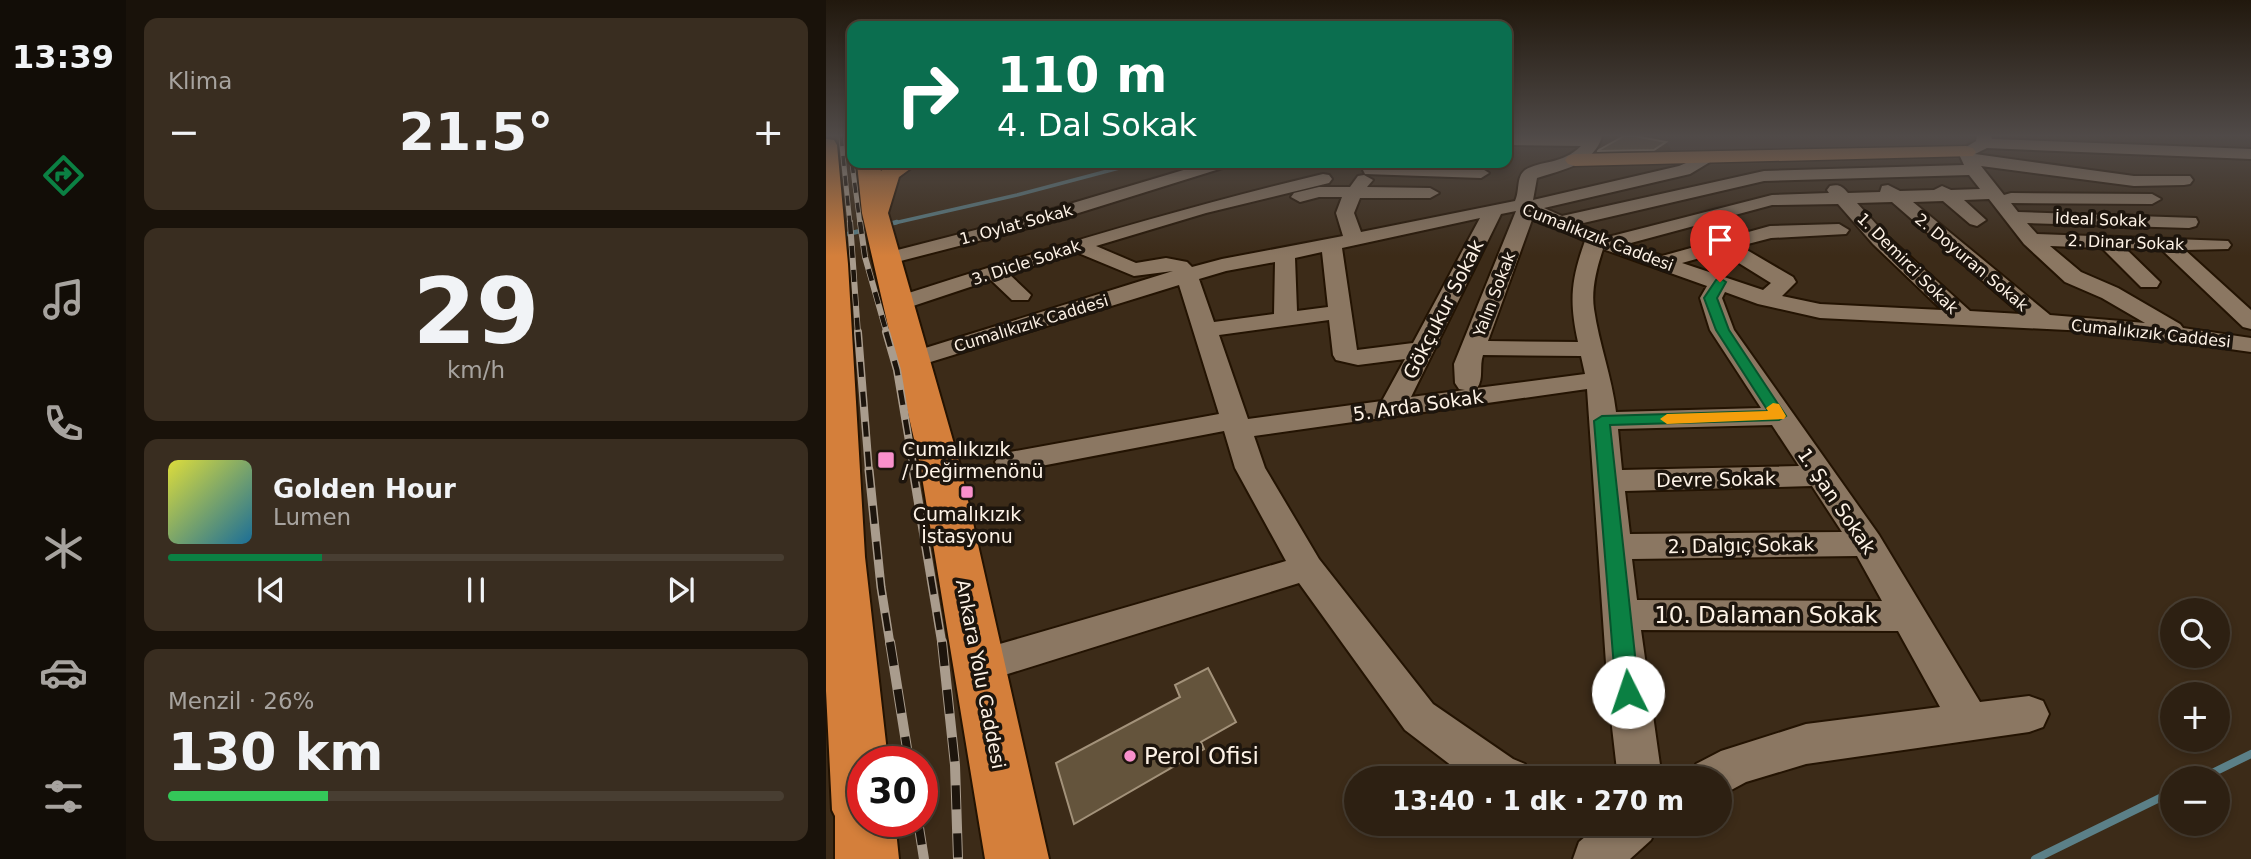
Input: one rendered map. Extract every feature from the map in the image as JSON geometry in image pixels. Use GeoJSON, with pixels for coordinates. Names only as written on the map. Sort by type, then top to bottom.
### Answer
{"type":"FeatureCollection","features":[{"type":"Feature","properties":{"kind":"highway"},"geometry":{"type":"LineString","coordinates":[[828,176],[834,264],[834,560],[848,746]]}},
{"type":"Feature","properties":{"kind":"highway","name":"Ankara Yolu Caddesi"},"geometry":{"type":"LineString","coordinates":[[870,176],[940,465],[1017,859]]}},
{"type":"Feature","properties":{"kind":"highway"},"geometry":{"type":"LineString","coordinates":[[875,204],[876,176]]}},
{"type":"Feature","properties":{"kind":"highway"},"geometry":{"type":"LineString","coordinates":[[875,204],[886,193],[886,176]]}},
{"type":"Feature","properties":{"kind":"highway"},"geometry":{"type":"LineString","coordinates":[[861,837],[867,859]]}},
{"type":"Feature","properties":{"kind":"street","name":"1. Oylat Sokak"},"geometry":{"type":"LineString","coordinates":[[889,258],[1033,221],[1180,176]]}},
{"type":"Feature","properties":{"kind":"street"},"geometry":{"type":"LineString","coordinates":[[1354,238],[1343,217],[1345,206],[1367,176]]}},
{"type":"Feature","properties":{"kind":"street"},"geometry":{"type":"LineString","coordinates":[[1461,176],[1461,182],[1486,211]]}},
{"type":"Feature","properties":{"kind":"street","name":"Yalın Sokak"},"geometry":{"type":"LineString","coordinates":[[1468,383],[1467,364],[1529,191],[1527,180],[1530,176]]}},
{"type":"Feature","properties":{"kind":"street"},"geometry":{"type":"LineString","coordinates":[[1524,206],[1657,176]]}},
{"type":"Feature","properties":{"kind":"street"},"geometry":{"type":"LineString","coordinates":[[1561,222],[1764,176]]}},
{"type":"Feature","properties":{"kind":"street"},"geometry":{"type":"LineString","coordinates":[[1662,262],[1770,232],[1839,230],[1793,176]]}},
{"type":"Feature","properties":{"kind":"street","name":"1. Demirci Sokak"},"geometry":{"type":"LineString","coordinates":[[1832,176],[1844,199],[1880,240],[1965,319]]}},
{"type":"Feature","properties":{"kind":"street","name":"2. Doyuran Sokak"},"geometry":{"type":"LineString","coordinates":[[1873,176],[2044,322]]}},
{"type":"Feature","properties":{"kind":"street"},"geometry":{"type":"LineString","coordinates":[[1922,176],[1977,220]]}},
{"type":"Feature","properties":{"kind":"street"},"geometry":{"type":"LineString","coordinates":[[1986,176],[1996,196],[2031,240],[2073,277],[2123,300],[2177,333]]}},
{"type":"Feature","properties":{"kind":"street"},"geometry":{"type":"LineString","coordinates":[[2107,176],[2134,181],[2184,180]]}},
{"type":"Feature","properties":{"kind":"street","name":"3. Dicle Sokak"},"geometry":{"type":"LineString","coordinates":[[901,303],[1077,245],[1161,234],[1323,179]]}},
{"type":"Feature","properties":{"kind":"street"},"geometry":{"type":"LineString","coordinates":[[1430,192],[1319,192],[1161,234],[1184,270],[1250,468],[1307,568],[1419,717],[1487,766]]}},
{"type":"Feature","properties":{"kind":"street"},"geometry":{"type":"LineString","coordinates":[[1638,766],[1628,692],[1599,380],[1583,307],[1586,267],[1601,241],[1772,200],[1949,196],[2164,199]]}},
{"type":"Feature","properties":{"kind":"street","name":"Cumalıkızık Caddesi"},"geometry":{"type":"LineString","coordinates":[[915,359],[1184,270],[1285,254],[1486,211],[1524,206],[1601,241],[1766,299],[1820,311],[2108,325],[2251,345]]}},
{"type":"Feature","properties":{"kind":"street","name":"Gökçukur Sokak"},"geometry":{"type":"LineString","coordinates":[[1392,408],[1423,349],[1486,211]]}},
{"type":"Feature","properties":{"kind":"street","name":"İdeal Sokak"},"geometry":{"type":"LineString","coordinates":[[2012,217],[2189,222]]}},
{"type":"Feature","properties":{"kind":"street","name":"2. Dinar Sokak"},"geometry":{"type":"LineString","coordinates":[[2031,240],[2221,245]]}},
{"type":"Feature","properties":{"kind":"street"},"geometry":{"type":"LineString","coordinates":[[2106,241],[2149,282]]}},
{"type":"Feature","properties":{"kind":"street"},"geometry":{"type":"LineString","coordinates":[[2166,243],[2251,322]]}},
{"type":"Feature","properties":{"kind":"street"},"geometry":{"type":"LineString","coordinates":[[1331,244],[1345,355],[1358,358],[1423,349]]}},
{"type":"Feature","properties":{"kind":"street"},"geometry":{"type":"LineString","coordinates":[[1077,245],[1134,270],[1166,264],[1184,270]]}},
{"type":"Feature","properties":{"kind":"street"},"geometry":{"type":"LineString","coordinates":[[1724,245],[1784,282],[1766,299]]}},
{"type":"Feature","properties":{"kind":"street"},"geometry":{"type":"LineString","coordinates":[[1285,254],[1286,320]]}},
{"type":"Feature","properties":{"kind":"street"},"geometry":{"type":"LineString","coordinates":[[994,272],[1020,295]]}},
{"type":"Feature","properties":{"kind":"street","name":"1. Şan Sokak"},"geometry":{"type":"LineString","coordinates":[[1720,282],[1711,298],[1723,330],[1867,544],[1970,722]]}},
{"type":"Feature","properties":{"kind":"street"},"geometry":{"type":"LineString","coordinates":[[1205,330],[1339,313]]}},
{"type":"Feature","properties":{"kind":"street"},"geometry":{"type":"LineString","coordinates":[[1474,348],[1591,349]]}},
{"type":"Feature","properties":{"kind":"street","name":"5. Arda Sokak"},"geometry":{"type":"LineString","coordinates":[[1010,461],[1236,425],[1392,408],[1599,380]]}},
{"type":"Feature","properties":{"kind":"street"},"geometry":{"type":"LineString","coordinates":[[1602,421],[1779,416]]}},
{"type":"Feature","properties":{"kind":"street","name":"Devre Sokak"},"geometry":{"type":"LineString","coordinates":[[1610,481],[1822,476]]}},
{"type":"Feature","properties":{"kind":"street","name":"2. Dalgıç Sokak"},"geometry":{"type":"LineString","coordinates":[[1616,547],[1867,544]]}},
{"type":"Feature","properties":{"kind":"street"},"geometry":{"type":"LineString","coordinates":[[979,666],[1307,568]]}},
{"type":"Feature","properties":{"kind":"street","name":"10. Dalaman Sokak"},"geometry":{"type":"LineString","coordinates":[[1622,615],[1910,616]]}},
{"type":"Feature","properties":{"kind":"street"},"geometry":{"type":"LineString","coordinates":[[1732,767],[1806,744],[2029,713]]}},
{"type":"Feature","properties":{"kind":"street"},"geometry":{"type":"LineString","coordinates":[[1596,859],[1622,836]]}},
{"type":"Feature","properties":{"kind":"building","name":"Perol Ofisi"},"geometry":{"type":"Polygon","coordinates":[[[1208,668],[1236,722],[1201,742],[1204,749],[1074,824],[1056,763],[1180,697],[1175,685],[1208,668]]]}},
{"type":"Feature","properties":{"kind":"waterway"},"geometry":{"type":"LineString","coordinates":[[890,224],[1089,176]]}},
{"type":"Feature","properties":{"kind":"waterway"},"geometry":{"type":"LineString","coordinates":[[886,225],[897,222]]}},
{"type":"Feature","properties":{"kind":"waterway"},"geometry":{"type":"LineString","coordinates":[[826,239],[873,228]]}},
{"type":"Feature","properties":{"kind":"waterway"},"geometry":{"type":"LineString","coordinates":[[2227,766],[2251,754]]}},
{"type":"Feature","properties":{"kind":"waterway"},"geometry":{"type":"LineString","coordinates":[[2035,859],[2160,798]]}},
{"type":"Feature","properties":{"kind":"railway"},"geometry":{"type":"LineString","coordinates":[[845,176],[850,224]]}},
{"type":"Feature","properties":{"kind":"railway"},"geometry":{"type":"LineString","coordinates":[[854,176],[860,224]]}},
{"type":"Feature","properties":{"kind":"railway"},"geometry":{"type":"LineString","coordinates":[[850,222],[858,334]]}},
{"type":"Feature","properties":{"kind":"railway"},"geometry":{"type":"LineString","coordinates":[[860,222],[865,257],[887,334]]}},
{"type":"Feature","properties":{"kind":"railway"},"geometry":{"type":"LineString","coordinates":[[858,332],[869,471]]}},
{"type":"Feature","properties":{"kind":"railway"},"geometry":{"type":"LineString","coordinates":[[886,332],[897,370],[914,471]]}},
{"type":"Feature","properties":{"kind":"railway"},"geometry":{"type":"LineString","coordinates":[[869,470],[881,587],[890,644]]}},
{"type":"Feature","properties":{"kind":"railway"},"geometry":{"type":"LineString","coordinates":[[913,470],[942,644]]}},
{"type":"Feature","properties":{"kind":"railway"},"geometry":{"type":"LineString","coordinates":[[890,642],[907,746]]}},
{"type":"Feature","properties":{"kind":"railway"},"geometry":{"type":"LineString","coordinates":[[942,642],[955,765],[958,859]]}},
{"type":"Feature","properties":{"kind":"railway"},"geometry":{"type":"LineString","coordinates":[[921,837],[924,859]]}},
{"type":"Feature","properties":{"kind":"slow traffic"},"geometry":{"type":"LineString","coordinates":[[1667,419],[1779,416],[1773,408]]}},
{"type":"Feature","properties":{"kind":"place","name":"Cumalıkızık / Değirmenönü"},"geometry":{"type":"Point","coordinates":[886,460]}},
{"type":"Feature","properties":{"kind":"place","name":"Cumalıkızık İstasyonu"},"geometry":{"type":"Point","coordinates":[967,492]}},
{"type":"Feature","properties":{"kind":"place","name":"Perol Ofisi"},"geometry":{"type":"Point","coordinates":[1130,756]}},
{"type":"Feature","properties":{"kind":"route"},"geometry":{"type":"LineString","coordinates":[[1628,692],[1612,503],[1602,421],[1779,416],[1723,330],[1711,298],[1720,282]]}}]}
